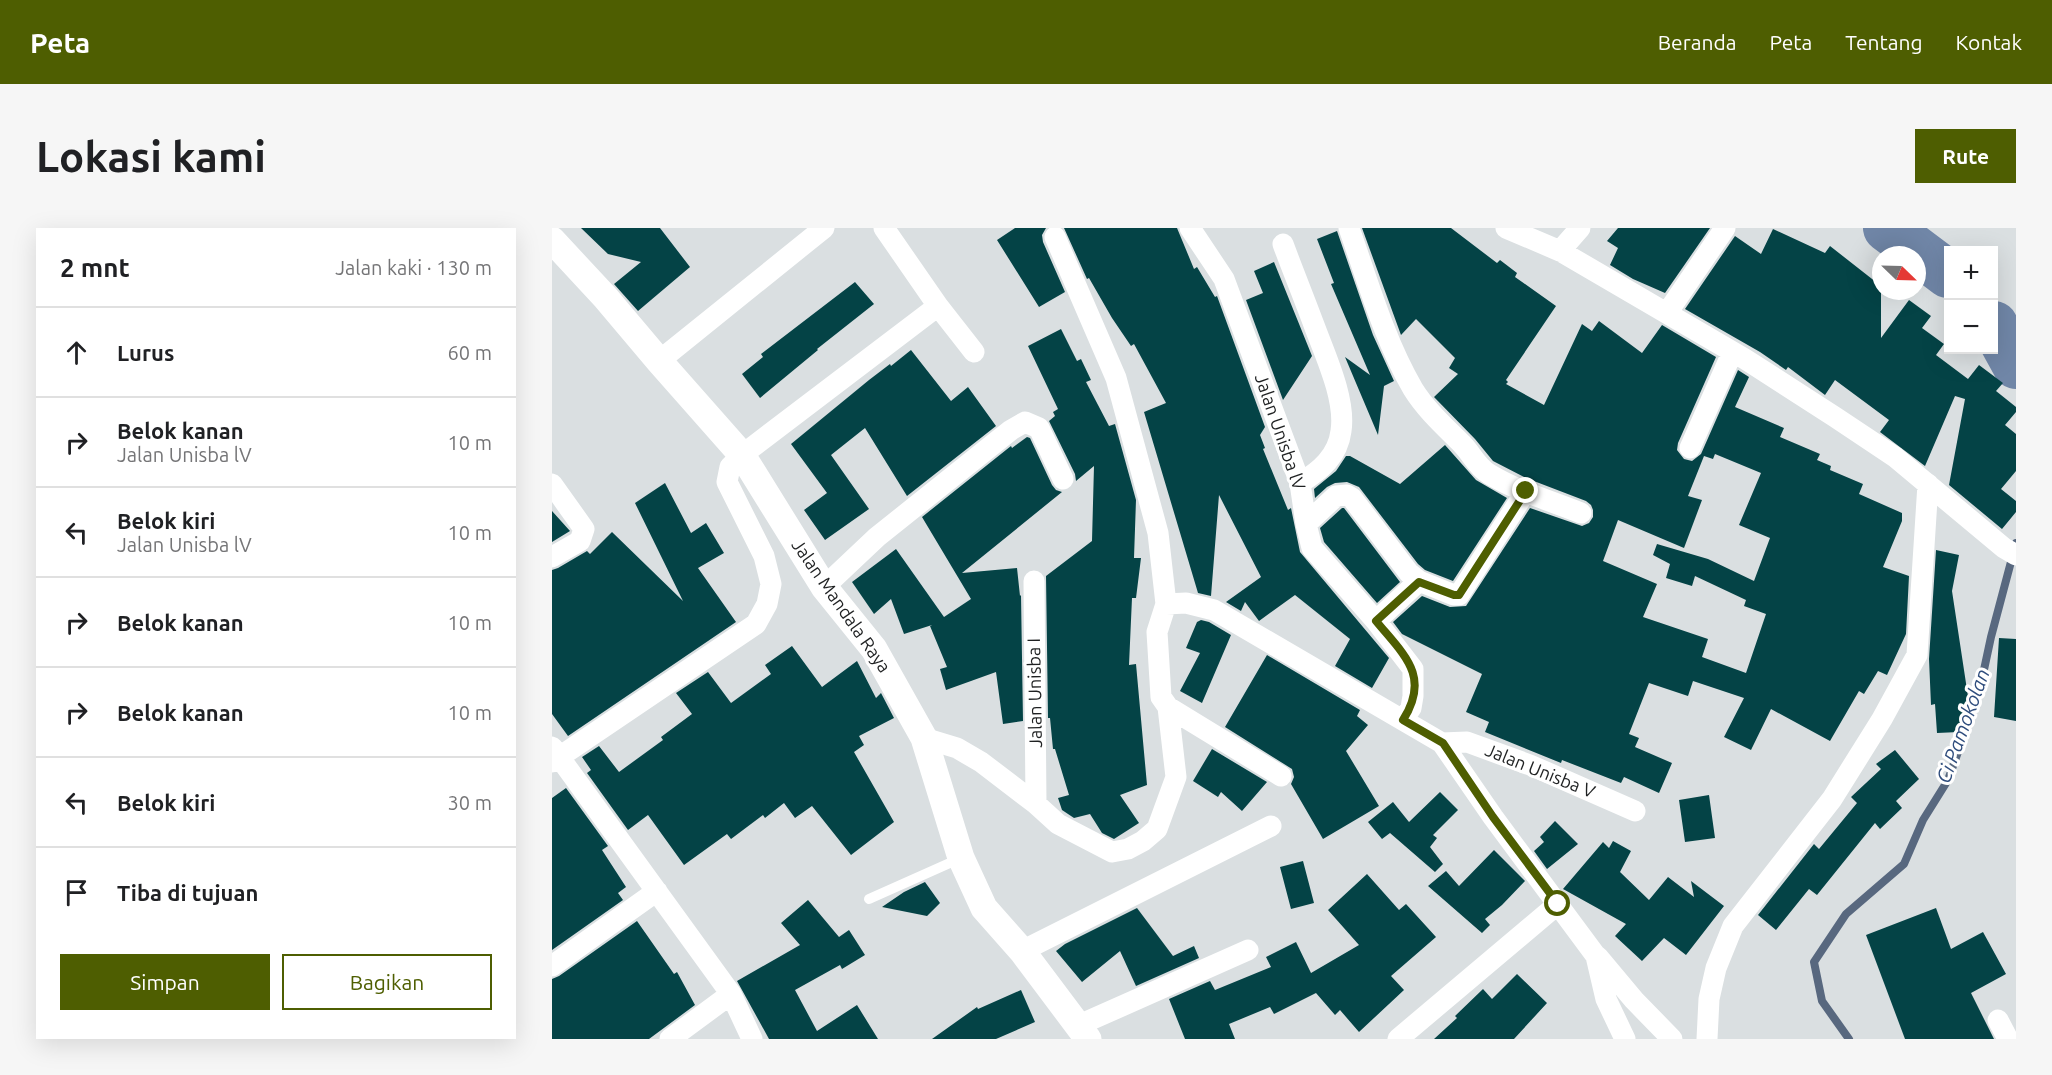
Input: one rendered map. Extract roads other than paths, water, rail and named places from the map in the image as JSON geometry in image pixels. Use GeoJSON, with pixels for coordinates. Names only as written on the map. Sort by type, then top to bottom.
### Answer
{"type":"FeatureCollection","features":[{"type":"Feature","properties":{"kind":"street"},"geometry":{"type":"LineString","coordinates":[[659,361],[824,228]]}},
{"type":"Feature","properties":{"kind":"street"},"geometry":{"type":"LineString","coordinates":[[884,228],[938,306],[974,352]]}},
{"type":"Feature","properties":{"kind":"street","name":"Jalan Unisba lV"},"geometry":{"type":"LineString","coordinates":[[1190,228],[1224,279],[1300,483],[1312,548],[1376,621],[1413,669],[1415,682],[1411,708],[1403,720]]}},
{"type":"Feature","properties":{"kind":"street"},"geometry":{"type":"LineString","coordinates":[[1349,228],[1388,338],[1414,390],[1428,409],[1467,450],[1477,465],[1504,483],[1581,513]]}},
{"type":"Feature","properties":{"kind":"street"},"geometry":{"type":"LineString","coordinates":[[1506,228],[1560,251],[1587,269],[1667,313],[1835,417],[1928,484],[2010,552]]}},
{"type":"Feature","properties":{"kind":"street"},"geometry":{"type":"LineString","coordinates":[[1560,251],[1580,228]]}},
{"type":"Feature","properties":{"kind":"street"},"geometry":{"type":"LineString","coordinates":[[1667,313],[1725,228]]}},
{"type":"Feature","properties":{"kind":"street"},"geometry":{"type":"LineString","coordinates":[[1054,237],[1116,378],[1158,533],[1166,604],[1157,632],[1161,697],[1168,707],[1281,776]]}},
{"type":"Feature","properties":{"kind":"street","name":"Jalan Mandala Raya"},"geometry":{"type":"LineString","coordinates":[[552,240],[605,297],[742,455],[824,587],[874,649],[924,738],[961,858],[984,908],[1022,951],[1083,1032]]}},
{"type":"Feature","properties":{"kind":"street"},"geometry":{"type":"LineString","coordinates":[[1283,244],[1333,376],[1340,409],[1341,431],[1333,456],[1318,472],[1300,483]]}},
{"type":"Feature","properties":{"kind":"street"},"geometry":{"type":"LineString","coordinates":[[752,1039],[731,994],[657,891],[554,755],[756,624],[767,604],[771,584],[764,556],[727,482],[730,468],[742,455],[938,306]]}},
{"type":"Feature","properties":{"kind":"street"},"geometry":{"type":"LineString","coordinates":[[1690,448],[1732,353]]}},
{"type":"Feature","properties":{"kind":"street"},"geometry":{"type":"LineString","coordinates":[[824,587],[877,537],[1011,430],[1025,422],[1039,428],[1063,479]]}},
{"type":"Feature","properties":{"kind":"street"},"geometry":{"type":"LineString","coordinates":[[552,484],[584,529],[580,541],[552,557]]}},
{"type":"Feature","properties":{"kind":"street"},"geometry":{"type":"LineString","coordinates":[[1707,1039],[1709,999],[1716,968],[1733,926],[1832,799],[1882,719],[1917,655],[1928,484]]}},
{"type":"Feature","properties":{"kind":"street"},"geometry":{"type":"LineString","coordinates":[[1306,524],[1336,496],[1347,495],[1352,498],[1409,573],[1419,582],[1459,595],[1526,491]]}},
{"type":"Feature","properties":{"kind":"street","name":"Jalan Unisba I"},"geometry":{"type":"LineString","coordinates":[[1034,581],[1036,804]]}},
{"type":"Feature","properties":{"kind":"street"},"geometry":{"type":"LineString","coordinates":[[1376,621],[1419,582]]}},
{"type":"Feature","properties":{"kind":"street"},"geometry":{"type":"LineString","coordinates":[[1166,604],[1186,603],[1214,610],[1443,743],[1493,817],[1596,956],[1672,1039]]}},
{"type":"Feature","properties":{"kind":"street"},"geometry":{"type":"LineString","coordinates":[[924,738],[957,748],[1036,804],[1058,824],[1112,852],[1128,849],[1143,841],[1157,829],[1176,777],[1168,707]]}},
{"type":"Feature","properties":{"kind":"street","name":"Jalan Unisba V"},"geometry":{"type":"LineString","coordinates":[[1443,743],[1467,742],[1530,765],[1635,811]]}},
{"type":"Feature","properties":{"kind":"street"},"geometry":{"type":"LineString","coordinates":[[1022,951],[1271,826]]}},
{"type":"Feature","properties":{"kind":"street"},"geometry":{"type":"LineString","coordinates":[[552,966],[657,891]]}},
{"type":"Feature","properties":{"kind":"street"},"geometry":{"type":"LineString","coordinates":[[1398,1039],[1558,904]]}},
{"type":"Feature","properties":{"kind":"street"},"geometry":{"type":"LineString","coordinates":[[1083,1032],[1248,950]]}},
{"type":"Feature","properties":{"kind":"street"},"geometry":{"type":"LineString","coordinates":[[1596,956],[1605,999],[1625,1039]]}},
{"type":"Feature","properties":{"kind":"street"},"geometry":{"type":"LineString","coordinates":[[670,1039],[731,994]]}},
{"type":"Feature","properties":{"kind":"lane"},"geometry":{"type":"LineString","coordinates":[[869,899],[961,858]]}},
{"type":"Feature","properties":{"kind":"waterway","name":"Ci Pamokolan"},"geometry":{"type":"LineString","coordinates":[[1887,228],[1944,271]]}},
{"type":"Feature","properties":{"kind":"waterway","name":"Ci Pamokolan"},"geometry":{"type":"LineString","coordinates":[[1998,332],[2016,365]]}},
{"type":"Feature","properties":{"kind":"waterway","name":"Ci Pamokolan"},"geometry":{"type":"LineString","coordinates":[[1849,1039],[1822,1001],[1814,962],[1846,914],[1904,864],[1923,820],[1948,780],[1979,693],[2016,543]]}}]}
